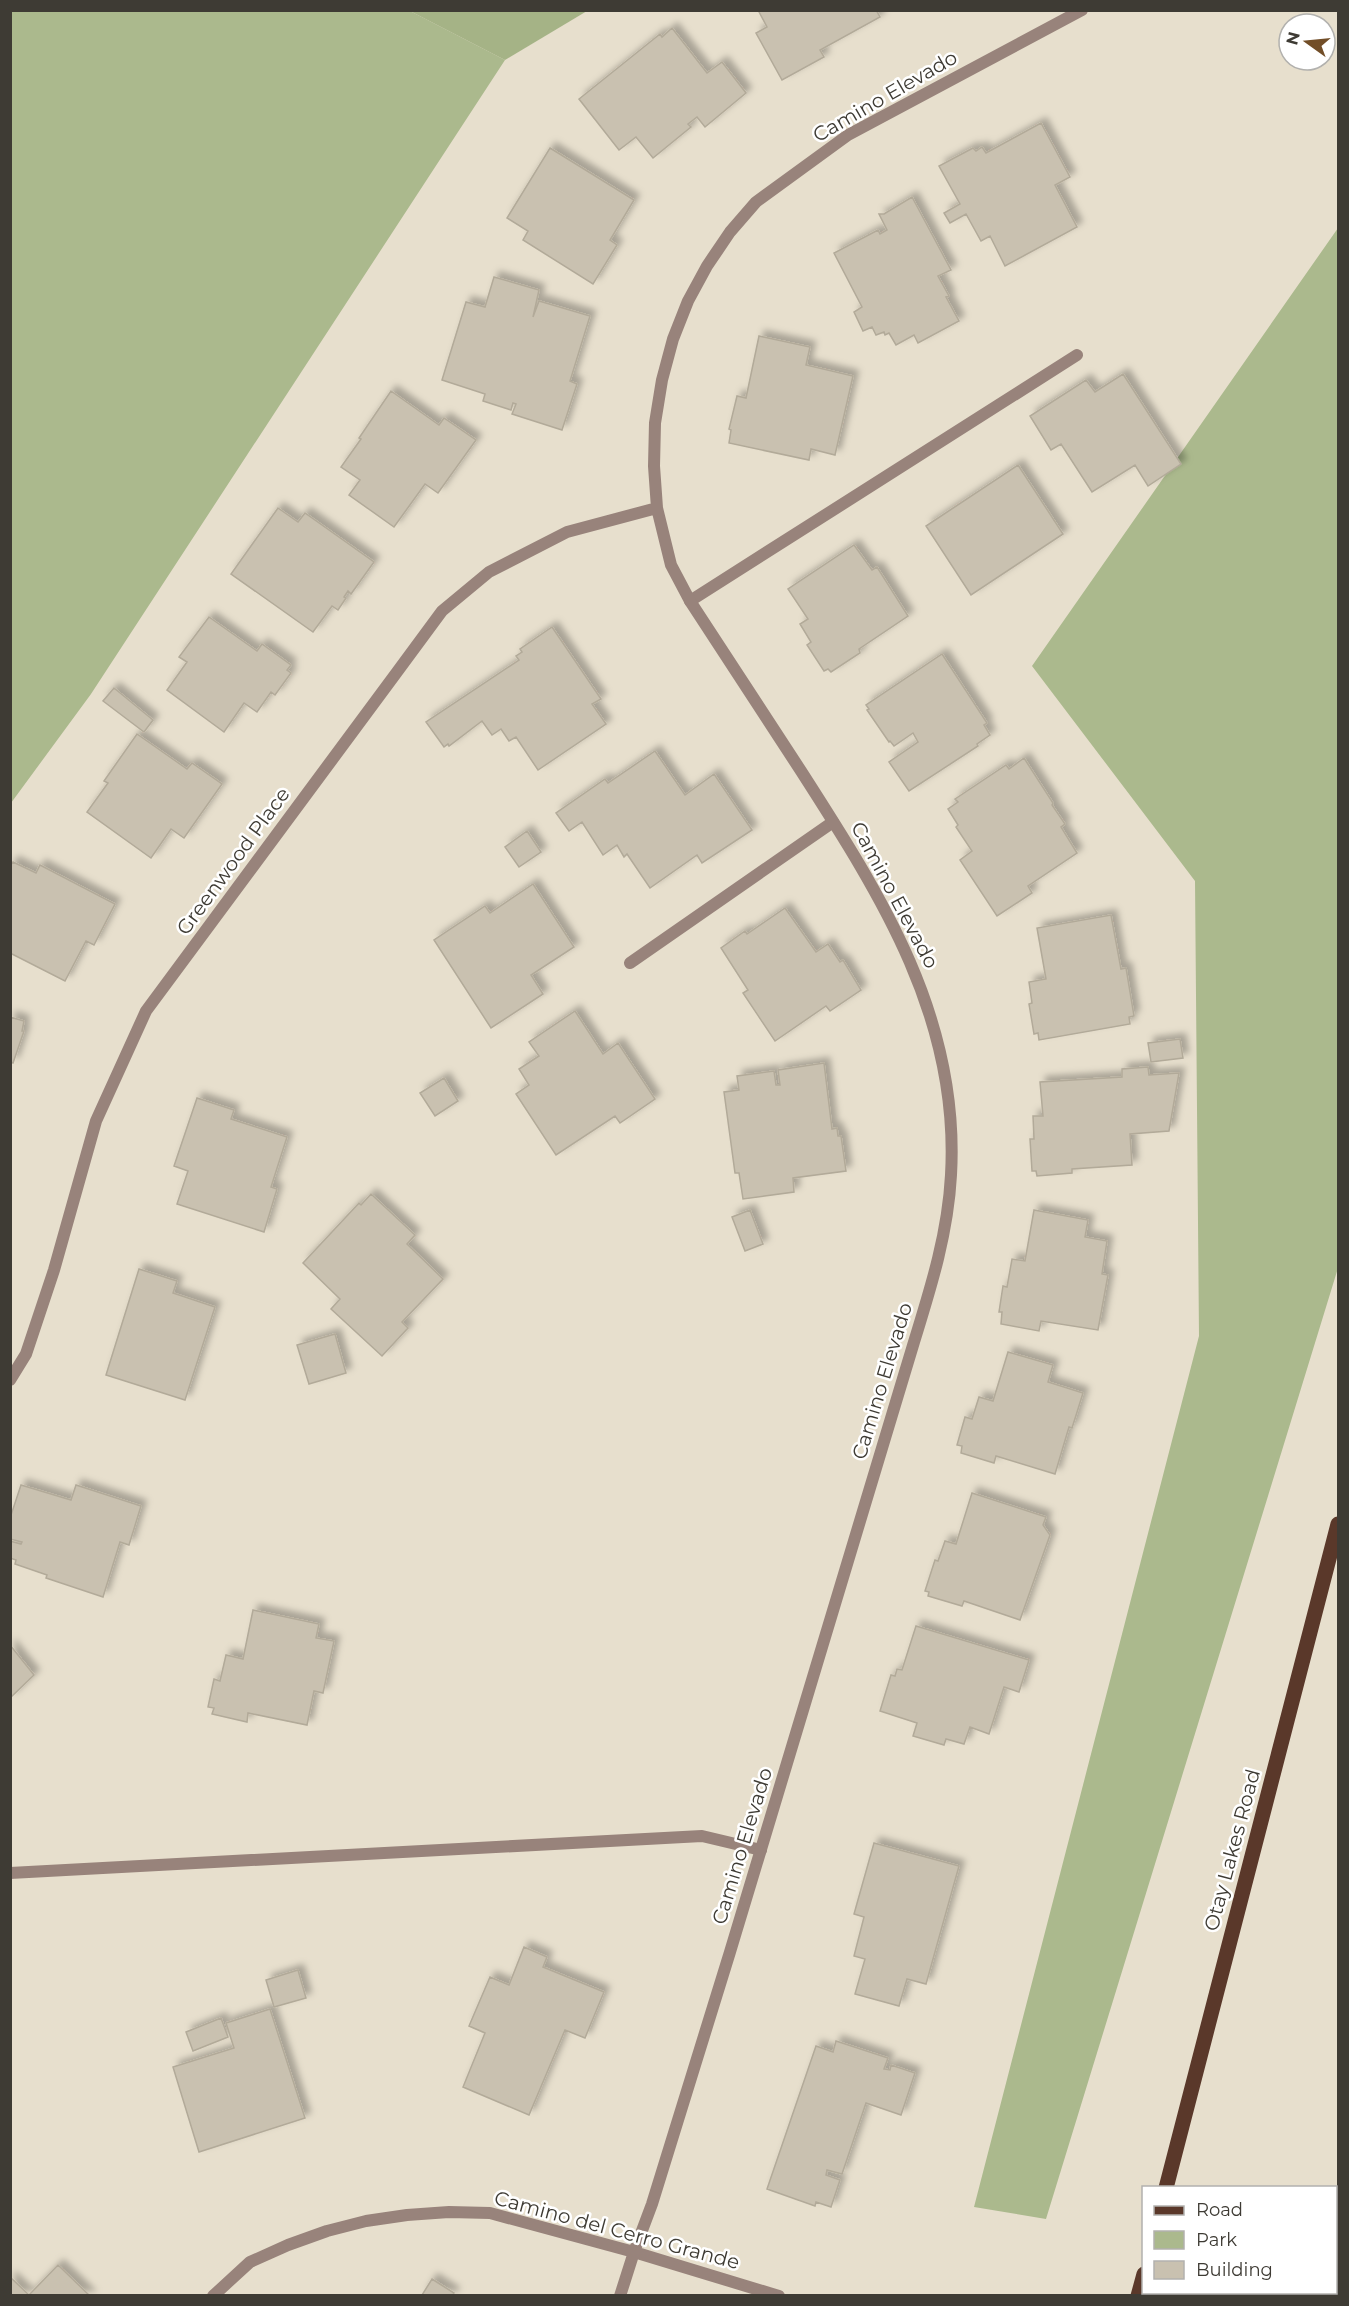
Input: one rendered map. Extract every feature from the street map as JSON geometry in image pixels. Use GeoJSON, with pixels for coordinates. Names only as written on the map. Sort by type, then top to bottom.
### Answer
{"type":"FeatureCollection","features":[{"type":"Feature","properties":{"kind":"main road","name":"Otay Lakes Road"},"geometry":{"type":"LineString","coordinates":[[1166,2186],[1338,1524]]}},
{"type":"Feature","properties":{"kind":"main road"},"geometry":{"type":"LineString","coordinates":[[1138,2295],[1142,2278]]}},
{"type":"Feature","properties":{"kind":"street","name":"Camino Elevado"},"geometry":{"type":"LineString","coordinates":[[620,2295],[652,2204],[937,1267],[946,1221],[951,1174],[951,1127],[947,1081],[937,1035],[923,991],[894,927],[833,822],[690,601],[671,565],[657,508],[654,466],[655,423],[662,380],[673,339],[688,302],[707,266],[729,232],[756,202],[848,135],[1082,10]]}},
{"type":"Feature","properties":{"kind":"street"},"geometry":{"type":"LineString","coordinates":[[690,601],[1077,355]]}},
{"type":"Feature","properties":{"kind":"street","name":"Greenwood Place"},"geometry":{"type":"LineString","coordinates":[[10,1380],[26,1354],[54,1270],[96,1121],[146,1011],[383,690],[442,611],[489,572],[567,532],[657,508]]}},
{"type":"Feature","properties":{"kind":"street"},"geometry":{"type":"LineString","coordinates":[[630,963],[833,822]]}},
{"type":"Feature","properties":{"kind":"street"},"geometry":{"type":"LineString","coordinates":[[10,1873],[702,1836],[761,1850]]}},
{"type":"Feature","properties":{"kind":"street","name":"Camino del Cerro Grande"},"geometry":{"type":"LineString","coordinates":[[213,2295],[250,2262],[288,2245],[346,2226],[407,2215],[449,2212],[490,2214],[634,2252],[779,2295]]}},
{"type":"Feature","properties":{"kind":"green space"},"geometry":{"type":"Polygon","coordinates":[[[11,10],[410,11],[505,60],[91,694],[11,803],[11,10]]]}},
{"type":"Feature","properties":{"kind":"green space"},"geometry":{"type":"Polygon","coordinates":[[[410,11],[587,11],[505,60],[410,11]]]}},
{"type":"Feature","properties":{"kind":"green space"},"geometry":{"type":"Polygon","coordinates":[[[1338,228],[1338,1268],[1046,2219],[974,2207],[1199,1336],[1195,881],[1032,666],[1338,228]]]}},
{"type":"Feature","properties":{"kind":"building"},"geometry":{"type":"Polygon","coordinates":[[[758,10],[876,10],[880,17],[820,50],[824,57],[782,80],[756,33],[767,27],[758,10]]]}},
{"type":"Feature","properties":{"kind":"building"},"geometry":{"type":"Polygon","coordinates":[[[672,28],[707,73],[722,62],[746,93],[705,127],[697,117],[688,124],[691,127],[653,158],[636,137],[619,150],[579,99],[660,34],[662,37],[672,28]]]}},
{"type":"Feature","properties":{"kind":"building"},"geometry":{"type":"Polygon","coordinates":[[[1041,123],[1070,177],[1055,185],[1077,227],[1005,266],[990,236],[981,241],[966,214],[950,223],[944,213],[960,204],[939,166],[973,148],[976,151],[982,147],[986,153],[1041,123]]]}},
{"type":"Feature","properties":{"kind":"building"},"geometry":{"type":"Polygon","coordinates":[[[550,148],[634,200],[610,240],[617,245],[593,284],[523,240],[528,231],[507,218],[550,148]]]}},
{"type":"Feature","properties":{"kind":"building"},"geometry":{"type":"Polygon","coordinates":[[[912,197],[951,270],[938,276],[959,321],[918,343],[914,335],[896,345],[889,333],[876,335],[872,327],[863,331],[854,312],[862,307],[834,253],[878,230],[880,234],[887,230],[879,214],[884,214],[912,197]]]}},
{"type":"Feature","properties":{"kind":"building"},"geometry":{"type":"Polygon","coordinates":[[[494,277],[539,290],[533,317],[539,301],[590,316],[570,381],[577,384],[562,430],[512,414],[516,404],[513,403],[511,410],[483,401],[485,394],[442,380],[466,302],[485,307],[494,277]]]}},
{"type":"Feature","properties":{"kind":"building"},"geometry":{"type":"Polygon","coordinates":[[[759,336],[810,347],[806,365],[853,376],[835,455],[811,449],[809,460],[729,443],[731,430],[729,429],[737,396],[746,398],[759,336]]]}},
{"type":"Feature","properties":{"kind":"building"},"geometry":{"type":"Polygon","coordinates":[[[1123,374],[1181,464],[1148,486],[1135,465],[1092,492],[1061,444],[1051,450],[1030,416],[1086,380],[1095,392],[1123,374]]]}},
{"type":"Feature","properties":{"kind":"building"},"geometry":{"type":"Polygon","coordinates":[[[391,391],[439,425],[444,418],[476,440],[438,493],[425,484],[394,527],[349,495],[360,480],[341,467],[391,391]]]}},
{"type":"Feature","properties":{"kind":"building"},"geometry":{"type":"Polygon","coordinates":[[[1018,465],[1063,534],[971,595],[926,526],[1018,465]]]}},
{"type":"Feature","properties":{"kind":"building"},"geometry":{"type":"Polygon","coordinates":[[[278,508],[298,522],[305,513],[374,562],[351,594],[348,591],[338,610],[332,606],[313,632],[231,574],[278,508]]]}},
{"type":"Feature","properties":{"kind":"building"},"geometry":{"type":"Polygon","coordinates":[[[854,545],[872,570],[877,567],[908,616],[859,649],[860,653],[831,672],[828,669],[824,671],[807,645],[811,642],[800,624],[808,619],[788,589],[854,545]]]}},
{"type":"Feature","properties":{"kind":"building"},"geometry":{"type":"Polygon","coordinates":[[[209,617],[257,651],[262,644],[291,665],[287,670],[291,673],[275,695],[271,692],[257,712],[244,703],[224,732],[167,690],[187,662],[179,657],[209,617]]]}},
{"type":"Feature","properties":{"kind":"building"},"geometry":{"type":"Polygon","coordinates":[[[552,627],[601,699],[592,704],[606,724],[538,770],[516,737],[509,741],[501,729],[492,735],[482,721],[449,746],[448,744],[444,747],[426,722],[519,660],[516,656],[522,652],[520,649],[552,627]]]}},
{"type":"Feature","properties":{"kind":"building"},"geometry":{"type":"Polygon","coordinates":[[[942,654],[987,723],[984,725],[990,735],[977,744],[978,746],[909,791],[889,762],[918,742],[913,733],[894,746],[867,710],[869,709],[866,705],[942,654]]]}},
{"type":"Feature","properties":{"kind":"building"},"geometry":{"type":"Polygon","coordinates":[[[114,688],[153,720],[144,732],[103,701],[114,688]]]}},
{"type":"Feature","properties":{"kind":"building"},"geometry":{"type":"Polygon","coordinates":[[[137,734],[187,769],[192,763],[222,784],[184,838],[171,829],[151,858],[87,812],[108,783],[104,781],[137,734]]]}},
{"type":"Feature","properties":{"kind":"building"},"geometry":{"type":"Polygon","coordinates":[[[655,751],[685,795],[714,774],[752,830],[702,863],[697,855],[650,888],[627,854],[624,857],[617,845],[603,855],[582,822],[569,831],[556,813],[605,779],[608,783],[655,751]]]}},
{"type":"Feature","properties":{"kind":"building"},"geometry":{"type":"Polygon","coordinates":[[[1024,758],[1065,824],[1061,827],[1077,853],[1028,886],[1032,893],[997,916],[960,860],[972,851],[956,827],[958,825],[948,809],[958,802],[955,799],[1006,765],[1009,769],[1024,758]]]}},
{"type":"Feature","properties":{"kind":"building"},"geometry":{"type":"Polygon","coordinates":[[[527,831],[541,852],[519,867],[505,847],[527,831]]]}},
{"type":"Feature","properties":{"kind":"building"},"geometry":{"type":"Polygon","coordinates":[[[13,862],[36,873],[40,865],[115,904],[94,945],[86,941],[65,981],[10,953],[10,866],[13,862]]]}},
{"type":"Feature","properties":{"kind":"building"},"geometry":{"type":"Polygon","coordinates":[[[533,884],[574,947],[531,975],[543,994],[491,1028],[434,940],[485,906],[490,913],[533,884]]]}},
{"type":"Feature","properties":{"kind":"building"},"geometry":{"type":"Polygon","coordinates":[[[785,908],[816,952],[828,944],[840,962],[843,960],[861,990],[830,1011],[826,1006],[775,1041],[743,993],[748,990],[721,948],[745,931],[747,934],[785,908]]]}},
{"type":"Feature","properties":{"kind":"building"},"geometry":{"type":"Polygon","coordinates":[[[1111,915],[1121,969],[1126,968],[1134,1016],[1129,1017],[1130,1024],[1039,1040],[1038,1033],[1034,1034],[1029,1004],[1032,1003],[1029,982],[1046,979],[1037,928],[1111,915]]]}},
{"type":"Feature","properties":{"kind":"building"},"geometry":{"type":"Polygon","coordinates":[[[575,1011],[603,1054],[618,1043],[655,1099],[620,1123],[615,1116],[556,1155],[516,1094],[529,1085],[519,1069],[539,1056],[529,1042],[575,1011]]]}},
{"type":"Feature","properties":{"kind":"building"},"geometry":{"type":"Polygon","coordinates":[[[10,1017],[24,1021],[22,1031],[24,1031],[13,1063],[10,1062],[10,1017]]]}},
{"type":"Feature","properties":{"kind":"building"},"geometry":{"type":"Polygon","coordinates":[[[1180,1039],[1183,1058],[1151,1062],[1148,1043],[1180,1039]]]}},
{"type":"Feature","properties":{"kind":"building"},"geometry":{"type":"Polygon","coordinates":[[[824,1063],[832,1129],[837,1128],[838,1136],[841,1136],[846,1171],[793,1178],[794,1192],[743,1199],[739,1173],[735,1173],[724,1092],[739,1090],[737,1076],[774,1071],[776,1085],[780,1085],[778,1070],[824,1063]]]}},
{"type":"Feature","properties":{"kind":"building"},"geometry":{"type":"Polygon","coordinates":[[[1148,1067],[1149,1075],[1179,1073],[1169,1131],[1130,1134],[1132,1165],[1072,1169],[1072,1173],[1037,1176],[1036,1171],[1032,1171],[1030,1139],[1034,1139],[1033,1116],[1043,1116],[1040,1082],[1122,1077],[1122,1069],[1148,1067]]]}},
{"type":"Feature","properties":{"kind":"building"},"geometry":{"type":"Polygon","coordinates":[[[444,1078],[458,1101],[435,1116],[420,1093],[444,1078]]]}},
{"type":"Feature","properties":{"kind":"building"},"geometry":{"type":"Polygon","coordinates":[[[197,1098],[234,1110],[231,1119],[287,1137],[271,1187],[277,1189],[264,1232],[177,1204],[188,1171],[174,1166],[197,1098]]]}},
{"type":"Feature","properties":{"kind":"building"},"geometry":{"type":"Polygon","coordinates":[[[371,1194],[415,1235],[407,1244],[443,1279],[402,1322],[408,1328],[382,1356],[331,1309],[340,1299],[303,1263],[359,1203],[361,1205],[371,1194]]]}},
{"type":"Feature","properties":{"kind":"building"},"geometry":{"type":"Polygon","coordinates":[[[750,1210],[763,1244],[745,1251],[732,1217],[750,1210]]]}},
{"type":"Feature","properties":{"kind":"building"},"geometry":{"type":"Polygon","coordinates":[[[1034,1210],[1088,1220],[1085,1237],[1107,1241],[1102,1274],[1108,1275],[1098,1330],[1041,1321],[1039,1331],[1001,1324],[1002,1312],[999,1312],[1003,1286],[1007,1287],[1012,1259],[1025,1261],[1034,1210]]]}},
{"type":"Feature","properties":{"kind":"building"},"geometry":{"type":"Polygon","coordinates":[[[139,1269],[177,1281],[173,1293],[215,1307],[185,1400],[106,1375],[139,1269]]]}},
{"type":"Feature","properties":{"kind":"building"},"geometry":{"type":"Polygon","coordinates":[[[335,1334],[346,1373],[309,1384],[297,1345],[335,1334]]]}},
{"type":"Feature","properties":{"kind":"building"},"geometry":{"type":"Polygon","coordinates":[[[1008,1352],[1053,1365],[1048,1382],[1083,1393],[1072,1428],[1069,1427],[1055,1474],[996,1456],[994,1463],[961,1453],[962,1446],[957,1445],[965,1417],[972,1419],[979,1397],[993,1401],[1008,1352]]]}},
{"type":"Feature","properties":{"kind":"building"},"geometry":{"type":"Polygon","coordinates":[[[21,1485],[71,1500],[76,1485],[141,1506],[129,1545],[120,1542],[103,1597],[46,1578],[47,1575],[15,1564],[16,1560],[10,1558],[10,1541],[21,1544],[22,1542],[10,1539],[10,1518],[21,1485]]]}},
{"type":"Feature","properties":{"kind":"building"},"geometry":{"type":"Polygon","coordinates":[[[972,1493],[1046,1517],[1043,1525],[1050,1535],[1020,1620],[964,1601],[962,1606],[928,1596],[929,1592],[925,1591],[935,1560],[938,1561],[945,1541],[956,1544],[972,1493]]]}},
{"type":"Feature","properties":{"kind":"building"},"geometry":{"type":"Polygon","coordinates":[[[253,1610],[319,1624],[316,1638],[334,1641],[323,1693],[314,1691],[307,1725],[248,1713],[247,1722],[212,1714],[214,1708],[208,1707],[214,1679],[220,1681],[226,1655],[243,1659],[253,1610]]]}},
{"type":"Feature","properties":{"kind":"building"},"geometry":{"type":"Polygon","coordinates":[[[916,1626],[1029,1660],[1019,1692],[1004,1687],[989,1734],[970,1727],[964,1744],[946,1739],[944,1745],[913,1736],[917,1723],[880,1711],[891,1675],[895,1676],[897,1669],[902,1670],[916,1626]]]}},
{"type":"Feature","properties":{"kind":"building"},"geometry":{"type":"Polygon","coordinates":[[[10,1645],[34,1675],[10,1698],[10,1645]]]}},
{"type":"Feature","properties":{"kind":"building"},"geometry":{"type":"Polygon","coordinates":[[[874,1843],[959,1866],[926,1984],[907,1979],[899,2006],[855,1994],[865,1959],[854,1956],[864,1917],[854,1914],[874,1843]]]}},
{"type":"Feature","properties":{"kind":"building"},"geometry":{"type":"Polygon","coordinates":[[[524,1947],[547,1957],[543,1967],[604,1992],[585,2038],[565,2030],[529,2115],[463,2087],[485,2033],[469,2026],[490,1977],[509,1985],[524,1947]]]}},
{"type":"Feature","properties":{"kind":"building"},"geometry":{"type":"Polygon","coordinates":[[[298,1970],[306,1998],[274,2007],[266,1980],[298,1970]]]}},
{"type":"Feature","properties":{"kind":"building"},"geometry":{"type":"Polygon","coordinates":[[[270,2009],[305,2118],[199,2152],[173,2067],[234,2048],[226,2023],[270,2009]]]}},
{"type":"Feature","properties":{"kind":"building"},"geometry":{"type":"Polygon","coordinates":[[[221,2018],[228,2037],[193,2051],[186,2032],[221,2018]]]}},
{"type":"Feature","properties":{"kind":"building"},"geometry":{"type":"Polygon","coordinates":[[[836,2041],[888,2058],[884,2069],[890,2070],[891,2065],[915,2073],[901,2115],[866,2103],[842,2174],[827,2170],[826,2175],[840,2180],[831,2207],[816,2202],[815,2206],[767,2189],[816,2046],[833,2052],[836,2041]]]}},
{"type":"Feature","properties":{"kind":"building"},"geometry":{"type":"Polygon","coordinates":[[[1338,2244],[1338,2296],[1324,2296],[1324,2294],[1337,2294],[1338,2244]]]}},
{"type":"Feature","properties":{"kind":"building"},"geometry":{"type":"Polygon","coordinates":[[[58,2265],[90,2296],[10,2296],[10,2277],[29,2295],[58,2265]]]}},
{"type":"Feature","properties":{"kind":"building"},"geometry":{"type":"Polygon","coordinates":[[[432,2279],[454,2293],[452,2296],[422,2295],[432,2279]]]}}]}
